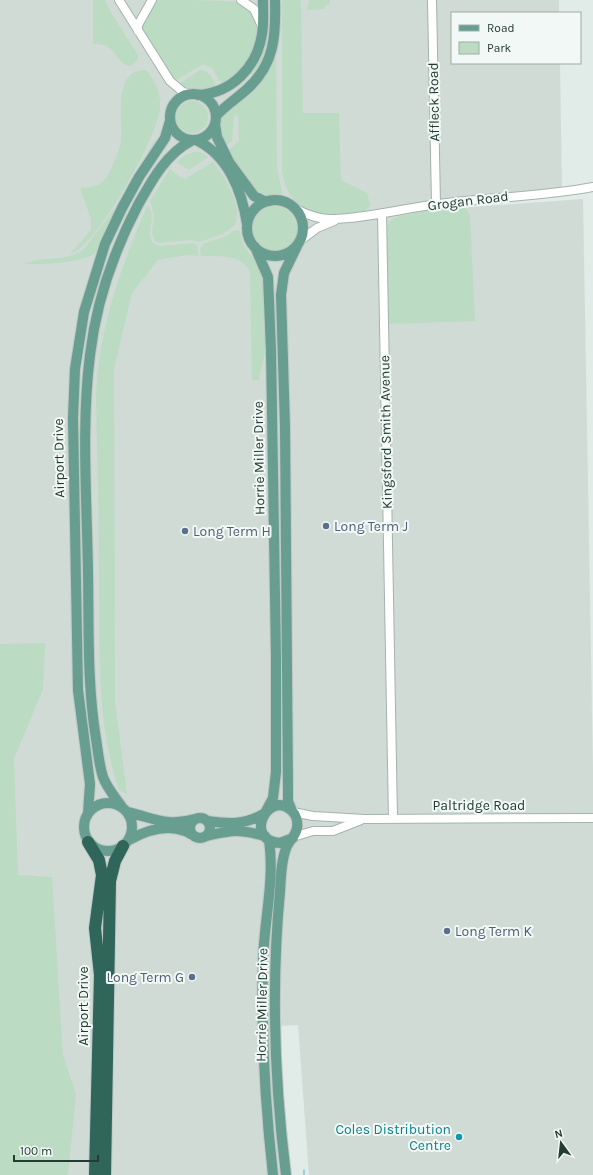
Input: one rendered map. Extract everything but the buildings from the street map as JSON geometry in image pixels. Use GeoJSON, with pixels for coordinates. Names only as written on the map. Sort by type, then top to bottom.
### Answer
{"type":"FeatureCollection","features":[{"type":"Feature","properties":{"kind":"highway","name":"Airport Drive"},"geometry":{"type":"LineString","coordinates":[[88,842],[99,860],[102,875],[95,923],[100,975],[95,1175]]}},
{"type":"Feature","properties":{"kind":"highway","name":"Airport Drive"},"geometry":{"type":"LineString","coordinates":[[105,1175],[110,881],[115,861],[126,843]]}},
{"type":"Feature","properties":{"kind":"main road"},"geometry":{"type":"LineString","coordinates":[[195,94],[211,102],[216,120],[217,137],[229,162],[254,196],[264,201],[286,203],[296,209],[302,221],[303,228],[298,243],[289,252],[279,256],[264,253],[255,247],[249,238],[244,203],[236,183],[215,153],[194,140],[178,135],[172,129],[170,121],[172,106],[177,100],[195,94],[222,90],[239,78],[255,57],[263,33],[263,0]]}},
{"type":"Feature","properties":{"kind":"main road"},"geometry":{"type":"LineString","coordinates":[[194,140],[207,136],[216,120],[254,82],[267,62],[274,41],[275,0]]}},
{"type":"Feature","properties":{"kind":"main road","name":"Airport Drive"},"geometry":{"type":"LineString","coordinates":[[88,813],[90,784],[81,719],[78,682],[73,418],[75,369],[84,312],[105,244],[131,190],[165,138],[170,121]]}},
{"type":"Feature","properties":{"kind":"main road","name":"Airport Drive"},"geometry":{"type":"LineString","coordinates":[[124,809],[108,788],[103,777],[92,716],[89,635],[86,415],[90,353],[104,288],[120,244],[134,213],[163,165],[173,153],[194,140]]}},
{"type":"Feature","properties":{"kind":"main road"},"geometry":{"type":"LineString","coordinates":[[247,228],[250,216],[254,210],[270,201]]}},
{"type":"Feature","properties":{"kind":"main road","name":"Horrie Miller Drive"},"geometry":{"type":"LineString","coordinates":[[293,812],[288,801],[285,427],[281,295],[284,273],[298,243]]}},
{"type":"Feature","properties":{"kind":"main road","name":"Horrie Miller Drive"},"geometry":{"type":"LineString","coordinates":[[255,247],[268,277],[271,350],[276,749],[274,790],[270,806],[265,813]]}},
{"type":"Feature","properties":{"kind":"main road"},"geometry":{"type":"LineString","coordinates":[[103,803],[113,803],[124,809],[163,822],[181,823],[201,818],[207,821],[240,823],[252,821],[272,808],[279,806],[287,808],[293,812],[298,827],[293,837],[280,843],[248,831],[240,830],[220,832],[201,838],[185,831],[153,829],[115,850],[105,851],[96,848],[88,842],[83,828],[88,813],[94,807],[103,803]]}},
{"type":"Feature","properties":{"kind":"main road"},"geometry":{"type":"LineString","coordinates":[[124,809],[131,820],[132,828],[126,843]]}},
{"type":"Feature","properties":{"kind":"main road"},"geometry":{"type":"LineString","coordinates":[[265,813],[261,824],[267,838]]}},
{"type":"Feature","properties":{"kind":"main road"},"geometry":{"type":"LineString","coordinates":[[193,835],[190,827],[195,819]]}},
{"type":"Feature","properties":{"kind":"main road"},"geometry":{"type":"LineString","coordinates":[[206,836],[210,828],[207,821]]}},
{"type":"Feature","properties":{"kind":"main road","name":"Horrie Miller Drive"},"geometry":{"type":"LineString","coordinates":[[286,1175],[276,1091],[275,979],[282,864],[287,846],[293,837]]}},
{"type":"Feature","properties":{"kind":"main road","name":"Horrie Miller Drive"},"geometry":{"type":"LineString","coordinates":[[267,838],[272,865],[263,959],[262,1030],[265,1092],[274,1175]]}},
{"type":"Feature","properties":{"kind":"street"},"geometry":{"type":"LineString","coordinates":[[119,0],[170,81],[184,92],[195,94]]}},
{"type":"Feature","properties":{"kind":"street"},"geometry":{"type":"LineString","coordinates":[[138,31],[138,25],[152,0]]}},
{"type":"Feature","properties":{"kind":"street"},"geometry":{"type":"LineString","coordinates":[[241,0],[250,5],[257,13],[263,33]]}},
{"type":"Feature","properties":{"kind":"street","name":"Affleck Road"},"geometry":{"type":"LineString","coordinates":[[432,0],[436,204]]}},
{"type":"Feature","properties":{"kind":"street","name":"Grogan Road"},"geometry":{"type":"LineString","coordinates":[[296,209],[316,217],[344,218],[495,197],[556,193],[593,186]]}},
{"type":"Feature","properties":{"kind":"street","name":"Kingsford Smith Avenue"},"geometry":{"type":"LineString","coordinates":[[382,213],[393,819]]}},
{"type":"Feature","properties":{"kind":"street","name":"Grogan Road"},"geometry":{"type":"LineString","coordinates":[[298,243],[322,225],[344,218]]}},
{"type":"Feature","properties":{"kind":"street","name":"Paltridge Road"},"geometry":{"type":"LineString","coordinates":[[293,812],[326,818],[366,819],[593,818]]}},
{"type":"Feature","properties":{"kind":"street","name":"Paltridge Road"},"geometry":{"type":"LineString","coordinates":[[293,837],[313,831],[338,830],[366,819]]}},
{"type":"Feature","properties":{"kind":"shaded area"},"geometry":{"type":"Polygon","coordinates":[[[0,0],[559,0],[559,12],[451,12],[451,64],[560,64],[562,192],[388,213],[583,199],[593,770],[593,1175],[309,1175],[298,1025],[279,1026],[279,1057],[290,1175],[0,1175],[0,0]]]}},
{"type":"Feature","properties":{"kind":"green space"},"geometry":{"type":"Polygon","coordinates":[[[93,0],[105,0],[113,16],[138,55],[138,58],[134,64],[130,66],[127,65],[107,47],[102,44],[93,44],[93,0]]]}},
{"type":"Feature","properties":{"kind":"green space"},"geometry":{"type":"Polygon","coordinates":[[[157,0],[228,1],[237,2],[247,6],[257,21],[257,31],[256,41],[252,51],[241,71],[222,85],[212,68],[203,64],[175,81],[142,31],[146,14],[157,0]]]}},
{"type":"Feature","properties":{"kind":"green space"},"geometry":{"type":"Polygon","coordinates":[[[267,0],[271,0],[272,21],[267,52],[254,77],[250,73],[267,0]]]}},
{"type":"Feature","properties":{"kind":"green space"},"geometry":{"type":"Polygon","coordinates":[[[282,0],[300,0],[301,2],[303,113],[339,113],[341,180],[367,193],[370,205],[366,211],[336,216],[317,214],[301,207],[286,187],[282,169],[282,0]]]}},
{"type":"Feature","properties":{"kind":"green space"},"geometry":{"type":"Polygon","coordinates":[[[309,0],[330,0],[330,4],[325,5],[325,9],[307,10],[309,0]]]}},
{"type":"Feature","properties":{"kind":"green space"},"geometry":{"type":"Polygon","coordinates":[[[276,54],[277,167],[282,193],[280,197],[267,198],[259,195],[226,152],[239,141],[238,115],[234,116],[232,141],[224,147],[219,124],[221,116],[276,54]]]}},
{"type":"Feature","properties":{"kind":"green space"},"geometry":{"type":"Polygon","coordinates":[[[146,70],[153,79],[160,98],[160,109],[156,123],[137,165],[110,212],[95,232],[81,247],[70,254],[91,230],[91,219],[80,188],[96,186],[105,179],[111,169],[121,140],[121,109],[124,86],[128,78],[135,72],[146,70]]]}},
{"type":"Feature","properties":{"kind":"green space"},"geometry":{"type":"Polygon","coordinates":[[[200,70],[209,73],[217,88],[193,90],[179,84],[200,70]]]}},
{"type":"Feature","properties":{"kind":"green space"},"geometry":{"type":"Polygon","coordinates":[[[189,101],[195,101],[205,108],[208,117],[207,123],[201,130],[195,133],[189,133],[179,126],[176,120],[176,114],[183,104],[189,101]]]}},
{"type":"Feature","properties":{"kind":"green space"},"geometry":{"type":"Polygon","coordinates":[[[155,140],[158,141],[95,253],[72,261],[50,264],[24,264],[31,261],[70,256],[84,249],[115,208],[155,140]]]}},
{"type":"Feature","properties":{"kind":"green space"},"geometry":{"type":"Polygon","coordinates":[[[194,152],[201,152],[208,157],[189,170],[177,162],[185,155],[194,152]]]}},
{"type":"Feature","properties":{"kind":"green space"},"geometry":{"type":"Polygon","coordinates":[[[213,162],[227,183],[235,201],[237,219],[234,226],[223,234],[199,242],[191,240],[159,243],[155,241],[152,234],[154,215],[150,201],[170,169],[185,179],[213,162]]]}},
{"type":"Feature","properties":{"kind":"green space"},"geometry":{"type":"Polygon","coordinates":[[[459,205],[465,207],[470,215],[475,321],[387,324],[385,231],[390,221],[399,216],[459,205]]]}},
{"type":"Feature","properties":{"kind":"green space"},"geometry":{"type":"Polygon","coordinates":[[[147,206],[150,210],[152,219],[150,234],[153,243],[160,246],[193,243],[197,245],[199,256],[187,255],[158,260],[132,293],[114,369],[115,701],[127,794],[119,790],[106,738],[103,712],[100,659],[96,394],[102,345],[113,298],[128,252],[147,206]]]}},
{"type":"Feature","properties":{"kind":"green space"},"geometry":{"type":"Polygon","coordinates":[[[270,206],[278,206],[287,210],[293,216],[297,229],[293,242],[287,248],[278,252],[270,252],[261,248],[255,242],[251,233],[251,225],[255,216],[261,210],[270,206]]]}},
{"type":"Feature","properties":{"kind":"green space"},"geometry":{"type":"Polygon","coordinates":[[[235,230],[240,231],[241,238],[247,250],[261,270],[264,283],[266,346],[259,380],[252,380],[250,271],[241,261],[235,259],[222,256],[201,256],[200,249],[203,244],[224,237],[235,230]]]}},
{"type":"Feature","properties":{"kind":"green space"},"geometry":{"type":"Polygon","coordinates":[[[45,643],[43,689],[14,759],[18,875],[52,877],[63,1055],[76,1094],[68,1175],[0,1175],[0,644],[45,643]]]}},
{"type":"Feature","properties":{"kind":"waterway"},"geometry":{"type":"LineString","coordinates":[[304,1170],[304,1175]]}},
{"type":"Feature","properties":{"kind":"place","name":"Long Term J"},"geometry":{"type":"Point","coordinates":[326,526]}},
{"type":"Feature","properties":{"kind":"place","name":"Long Term H"},"geometry":{"type":"Point","coordinates":[185,531]}},
{"type":"Feature","properties":{"kind":"place","name":"Long Term K"},"geometry":{"type":"Point","coordinates":[447,931]}},
{"type":"Feature","properties":{"kind":"place","name":"Long Term G"},"geometry":{"type":"Point","coordinates":[192,977]}},
{"type":"Feature","properties":{"kind":"place","name":"Coles Distribution Centre"},"geometry":{"type":"Point","coordinates":[459,1137]}}]}
